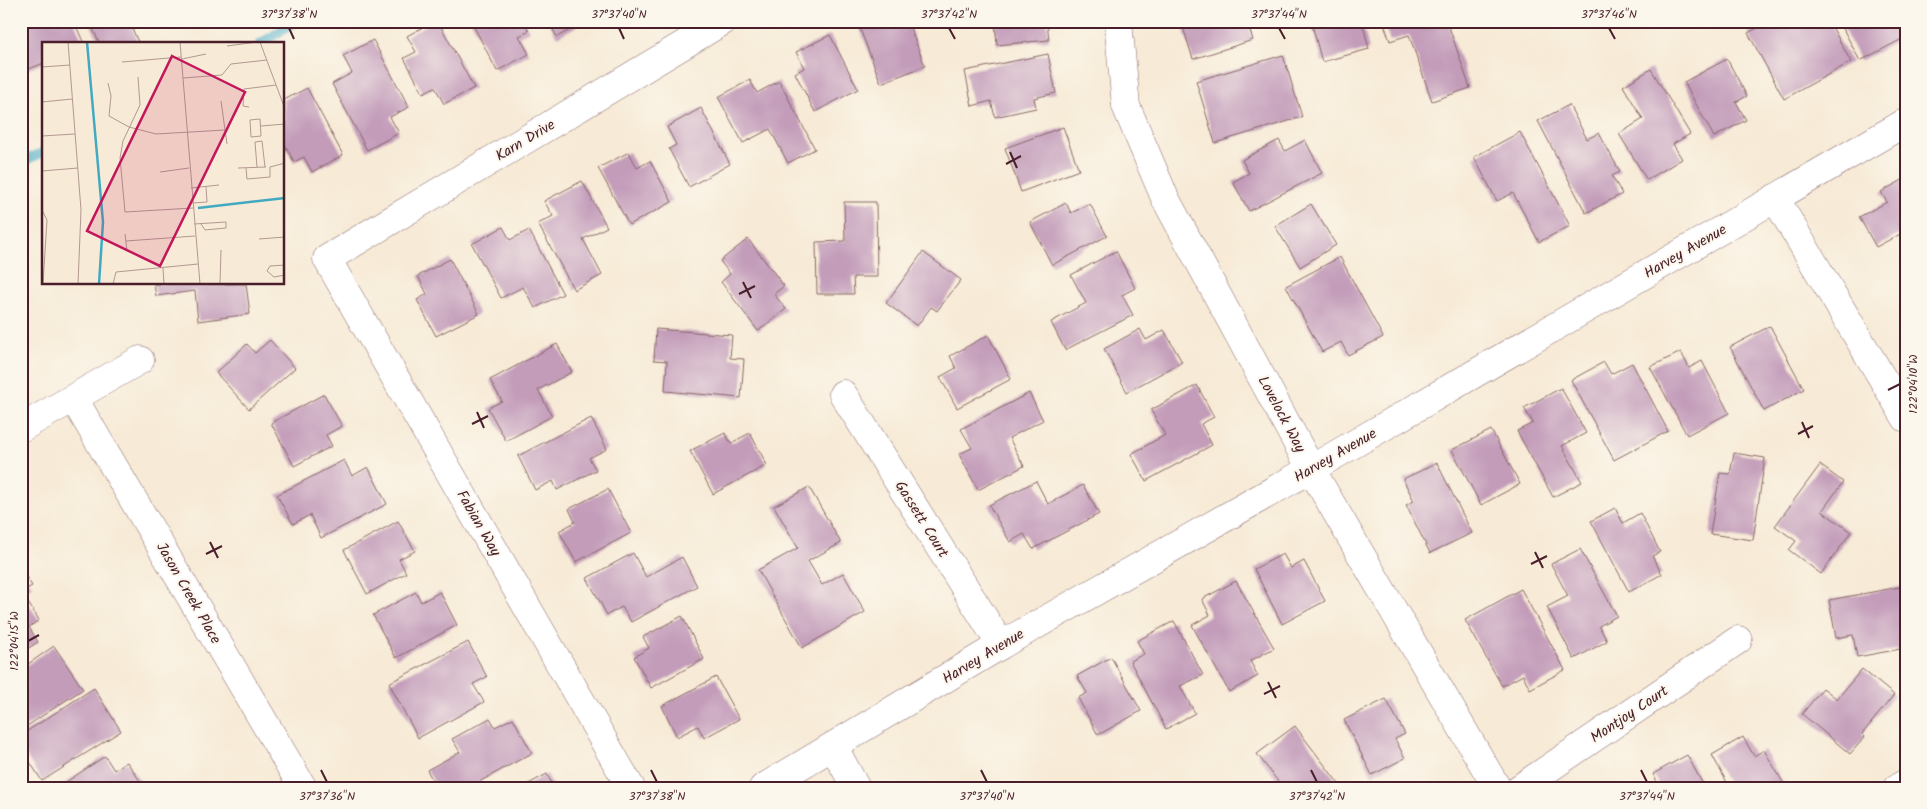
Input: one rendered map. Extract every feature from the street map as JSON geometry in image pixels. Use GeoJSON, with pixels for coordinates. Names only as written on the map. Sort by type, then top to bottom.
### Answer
{"type":"FeatureCollection","features":[{"type":"Feature","properties":{"kind":"street","name":"Karn Drive"},"geometry":{"type":"LineString","coordinates":[[327,259],[723,21]]}},
{"type":"Feature","properties":{"kind":"street","name":"Lovelock Way"},"geometry":{"type":"LineString","coordinates":[[1118,21],[1126,106],[1165,198],[1311,469],[1497,788]]}},
{"type":"Feature","properties":{"kind":"street","name":"Harvey Avenue"},"geometry":{"type":"LineString","coordinates":[[763,788],[1001,646],[1311,469],[1906,122]]}},
{"type":"Feature","properties":{"kind":"street"},"geometry":{"type":"LineString","coordinates":[[1775,198],[1906,418]]}},
{"type":"Feature","properties":{"kind":"street","name":"Fabian Way"},"geometry":{"type":"LineString","coordinates":[[327,259],[631,788]]}},
{"type":"Feature","properties":{"kind":"street"},"geometry":{"type":"LineString","coordinates":[[21,428],[140,360]]}},
{"type":"Feature","properties":{"kind":"street","name":"Gassett Court"},"geometry":{"type":"LineString","coordinates":[[844,394],[1001,646]]}},
{"type":"Feature","properties":{"kind":"street","name":"Jason Creek Place"},"geometry":{"type":"LineString","coordinates":[[74,398],[303,788]]}},
{"type":"Feature","properties":{"kind":"street","name":"Montjoy Court"},"geometry":{"type":"LineString","coordinates":[[1520,788],[1738,640]]}},
{"type":"Feature","properties":{"kind":"street"},"geometry":{"type":"LineString","coordinates":[[832,746],[856,788]]}},
{"type":"Feature","properties":{"kind":"street"},"geometry":{"type":"LineString","coordinates":[[1897,788],[1906,783]]}},
{"type":"Feature","properties":{"kind":"building"},"geometry":{"type":"Polygon","coordinates":[[[21,21],[74,21],[83,42],[42,42],[42,64],[24,71],[21,64],[21,21]]]}},
{"type":"Feature","properties":{"kind":"building"},"geometry":{"type":"Polygon","coordinates":[[[89,21],[137,21],[130,24],[138,42],[99,42],[89,21]]]}},
{"type":"Feature","properties":{"kind":"building"},"geometry":{"type":"Polygon","coordinates":[[[434,21],[438,21],[474,88],[444,104],[435,87],[423,93],[404,58],[416,52],[407,36],[434,21]]]}},
{"type":"Feature","properties":{"kind":"building"},"geometry":{"type":"Polygon","coordinates":[[[471,21],[524,21],[529,31],[519,36],[529,54],[497,71],[471,21]]]}},
{"type":"Feature","properties":{"kind":"building"},"geometry":{"type":"Polygon","coordinates":[[[548,21],[586,21],[557,37],[548,21]]]}},
{"type":"Feature","properties":{"kind":"building"},"geometry":{"type":"Polygon","coordinates":[[[865,21],[896,21],[899,28],[909,25],[925,66],[881,83],[858,24],[865,21]]]}},
{"type":"Feature","properties":{"kind":"building"},"geometry":{"type":"Polygon","coordinates":[[[995,21],[1047,21],[1049,40],[997,45],[995,21]]]}},
{"type":"Feature","properties":{"kind":"building"},"geometry":{"type":"Polygon","coordinates":[[[1181,21],[1247,21],[1253,40],[1193,59],[1181,21]]]}},
{"type":"Feature","properties":{"kind":"building"},"geometry":{"type":"Polygon","coordinates":[[[1311,21],[1362,21],[1369,49],[1322,62],[1311,21]]]}},
{"type":"Feature","properties":{"kind":"building"},"geometry":{"type":"Polygon","coordinates":[[[1383,21],[1447,21],[1470,88],[1432,101],[1409,35],[1390,41],[1383,21]]]}},
{"type":"Feature","properties":{"kind":"building"},"geometry":{"type":"Polygon","coordinates":[[[1770,21],[1829,21],[1851,62],[1784,99],[1748,33],[1770,21]]]}},
{"type":"Feature","properties":{"kind":"building"},"geometry":{"type":"Polygon","coordinates":[[[1839,21],[1901,21],[1906,30],[1906,37],[1860,61],[1839,21]]]}},
{"type":"Feature","properties":{"kind":"building"},"geometry":{"type":"Polygon","coordinates":[[[830,35],[858,89],[815,112],[795,73],[804,68],[796,52],[830,35]]]}},
{"type":"Feature","properties":{"kind":"building"},"geometry":{"type":"Polygon","coordinates":[[[373,40],[409,107],[390,117],[399,133],[367,150],[332,84],[352,73],[343,56],[373,40]]]}},
{"type":"Feature","properties":{"kind":"building"},"geometry":{"type":"Polygon","coordinates":[[[1048,54],[1056,93],[1034,98],[1036,108],[995,117],[991,101],[972,106],[965,71],[1048,54]]]}},
{"type":"Feature","properties":{"kind":"building"},"geometry":{"type":"Polygon","coordinates":[[[1283,55],[1302,117],[1215,143],[1196,81],[1283,55]]]}},
{"type":"Feature","properties":{"kind":"building"},"geometry":{"type":"Polygon","coordinates":[[[1727,59],[1747,96],[1736,102],[1746,120],[1714,137],[1684,82],[1727,59]]]}},
{"type":"Feature","properties":{"kind":"building"},"geometry":{"type":"Polygon","coordinates":[[[1651,69],[1690,134],[1673,144],[1682,159],[1647,180],[1619,134],[1643,119],[1623,86],[1651,69]]]}},
{"type":"Feature","properties":{"kind":"building"},"geometry":{"type":"Polygon","coordinates":[[[750,80],[757,93],[779,81],[815,149],[788,163],[770,129],[743,143],[718,97],[750,80]]]}},
{"type":"Feature","properties":{"kind":"building"},"geometry":{"type":"Polygon","coordinates":[[[307,88],[343,155],[312,172],[304,157],[294,162],[285,145],[285,99],[307,88]]]}},
{"type":"Feature","properties":{"kind":"building"},"geometry":{"type":"Polygon","coordinates":[[[1569,105],[1587,139],[1599,133],[1620,172],[1612,176],[1622,194],[1586,213],[1538,121],[1569,105]]]}},
{"type":"Feature","properties":{"kind":"building"},"geometry":{"type":"Polygon","coordinates":[[[701,108],[730,164],[689,187],[669,149],[676,145],[667,127],[701,108]]]}},
{"type":"Feature","properties":{"kind":"building"},"geometry":{"type":"Polygon","coordinates":[[[1063,127],[1079,170],[1021,192],[1005,148],[1063,127]]]}},
{"type":"Feature","properties":{"kind":"building"},"geometry":{"type":"Polygon","coordinates":[[[1520,132],[1570,226],[1539,242],[1513,193],[1497,201],[1474,157],[1520,132]]]}},
{"type":"Feature","properties":{"kind":"building"},"geometry":{"type":"Polygon","coordinates":[[[1279,140],[1285,151],[1305,140],[1322,173],[1249,211],[1233,182],[1249,173],[1242,160],[1279,140]]]}},
{"type":"Feature","properties":{"kind":"building"},"geometry":{"type":"Polygon","coordinates":[[[629,152],[637,168],[650,161],[672,202],[629,225],[598,168],[629,152]]]}},
{"type":"Feature","properties":{"kind":"building"},"geometry":{"type":"Polygon","coordinates":[[[1906,178],[1906,231],[1876,247],[1859,217],[1887,202],[1881,192],[1906,178]]]}},
{"type":"Feature","properties":{"kind":"building"},"geometry":{"type":"Polygon","coordinates":[[[582,181],[607,227],[583,239],[602,275],[574,290],[538,224],[553,216],[544,201],[582,181]]]}},
{"type":"Feature","properties":{"kind":"building"},"geometry":{"type":"Polygon","coordinates":[[[844,202],[876,202],[877,277],[853,277],[854,294],[817,294],[816,242],[845,241],[844,202]]]}},
{"type":"Feature","properties":{"kind":"building"},"geometry":{"type":"Polygon","coordinates":[[[1066,203],[1071,213],[1090,204],[1107,236],[1052,265],[1030,222],[1066,203]]]}},
{"type":"Feature","properties":{"kind":"building"},"geometry":{"type":"Polygon","coordinates":[[[1311,204],[1336,245],[1300,267],[1275,226],[1311,204]]]}},
{"type":"Feature","properties":{"kind":"building"},"geometry":{"type":"Polygon","coordinates":[[[503,227],[510,240],[529,230],[563,294],[535,308],[523,287],[501,298],[472,244],[503,227]]]}},
{"type":"Feature","properties":{"kind":"building"},"geometry":{"type":"Polygon","coordinates":[[[748,239],[784,286],[774,294],[786,309],[758,331],[721,282],[730,274],[720,261],[748,239]]]}},
{"type":"Feature","properties":{"kind":"building"},"geometry":{"type":"Polygon","coordinates":[[[1116,251],[1135,288],[1122,295],[1133,315],[1065,350],[1051,322],[1086,303],[1071,275],[1116,251]]]}},
{"type":"Feature","properties":{"kind":"building"},"geometry":{"type":"Polygon","coordinates":[[[923,252],[961,280],[937,311],[931,307],[917,326],[886,303],[923,252]]]}},
{"type":"Feature","properties":{"kind":"building"},"geometry":{"type":"Polygon","coordinates":[[[1340,257],[1383,337],[1348,355],[1341,342],[1322,352],[1286,286],[1340,257]]]}},
{"type":"Feature","properties":{"kind":"building"},"geometry":{"type":"Polygon","coordinates":[[[450,259],[479,314],[436,336],[417,300],[427,294],[418,276],[450,259]]]}},
{"type":"Feature","properties":{"kind":"building"},"geometry":{"type":"Polygon","coordinates":[[[154,285],[246,285],[250,314],[198,321],[195,291],[156,296],[154,285]]]}},
{"type":"Feature","properties":{"kind":"building"},"geometry":{"type":"Polygon","coordinates":[[[1770,326],[1804,389],[1764,411],[1730,347],[1770,326]]]}},
{"type":"Feature","properties":{"kind":"building"},"geometry":{"type":"Polygon","coordinates":[[[656,329],[732,335],[730,358],[744,359],[741,398],[665,391],[667,361],[654,360],[656,329]]]}},
{"type":"Feature","properties":{"kind":"building"},"geometry":{"type":"Polygon","coordinates":[[[1140,329],[1146,340],[1164,330],[1182,362],[1127,392],[1104,349],[1140,329]]]}},
{"type":"Feature","properties":{"kind":"building"},"geometry":{"type":"Polygon","coordinates":[[[988,335],[1011,379],[957,408],[940,377],[956,368],[950,356],[988,335]]]}},
{"type":"Feature","properties":{"kind":"building"},"geometry":{"type":"Polygon","coordinates":[[[270,340],[295,368],[249,409],[216,373],[247,344],[255,353],[270,340]]]}},
{"type":"Feature","properties":{"kind":"building"},"geometry":{"type":"Polygon","coordinates":[[[557,344],[572,372],[538,390],[552,416],[506,441],[488,408],[502,401],[490,380],[557,344]]]}},
{"type":"Feature","properties":{"kind":"building"},"geometry":{"type":"Polygon","coordinates":[[[1681,352],[1689,368],[1702,361],[1729,413],[1687,435],[1650,367],[1681,352]]]}},
{"type":"Feature","properties":{"kind":"building"},"geometry":{"type":"Polygon","coordinates":[[[1604,362],[1611,374],[1632,363],[1668,431],[1614,460],[1571,380],[1604,362]]]}},
{"type":"Feature","properties":{"kind":"building"},"geometry":{"type":"Polygon","coordinates":[[[1197,385],[1214,417],[1201,424],[1212,445],[1146,481],[1131,454],[1165,435],[1151,410],[1197,385]]]}},
{"type":"Feature","properties":{"kind":"building"},"geometry":{"type":"Polygon","coordinates":[[[1561,388],[1586,433],[1562,446],[1582,482],[1553,497],[1517,431],[1533,423],[1524,408],[1561,388]]]}},
{"type":"Feature","properties":{"kind":"building"},"geometry":{"type":"Polygon","coordinates":[[[1029,393],[1043,420],[1009,438],[1024,466],[978,490],[959,454],[972,448],[961,429],[1029,393]]]}},
{"type":"Feature","properties":{"kind":"building"},"geometry":{"type":"Polygon","coordinates":[[[324,394],[342,426],[326,435],[332,446],[294,466],[271,423],[324,394]]]}},
{"type":"Feature","properties":{"kind":"building"},"geometry":{"type":"Polygon","coordinates":[[[591,418],[607,449],[589,458],[596,470],[557,490],[553,481],[535,490],[518,456],[591,418]]]}},
{"type":"Feature","properties":{"kind":"building"},"geometry":{"type":"Polygon","coordinates":[[[1491,430],[1520,484],[1481,505],[1452,450],[1491,430]]]}},
{"type":"Feature","properties":{"kind":"building"},"geometry":{"type":"Polygon","coordinates":[[[725,433],[731,443],[750,433],[767,465],[713,494],[690,451],[725,433]]]}},
{"type":"Feature","properties":{"kind":"building"},"geometry":{"type":"Polygon","coordinates":[[[1734,453],[1765,458],[1753,540],[1710,534],[1720,473],[1730,474],[1734,453]]]}},
{"type":"Feature","properties":{"kind":"building"},"geometry":{"type":"Polygon","coordinates":[[[344,460],[352,476],[368,467],[387,504],[321,538],[310,515],[293,524],[277,495],[344,460]]]}},
{"type":"Feature","properties":{"kind":"building"},"geometry":{"type":"Polygon","coordinates":[[[1437,463],[1472,533],[1430,553],[1406,505],[1414,501],[1403,479],[1437,463]]]}},
{"type":"Feature","properties":{"kind":"building"},"geometry":{"type":"Polygon","coordinates":[[[1820,465],[1843,482],[1822,511],[1851,532],[1821,574],[1789,550],[1796,541],[1775,526],[1820,465]]]}},
{"type":"Feature","properties":{"kind":"building"},"geometry":{"type":"Polygon","coordinates":[[[1036,481],[1048,504],[1083,485],[1099,514],[1033,549],[1024,534],[1010,542],[989,505],[1036,481]]]}},
{"type":"Feature","properties":{"kind":"building"},"geometry":{"type":"Polygon","coordinates":[[[809,487],[841,543],[808,561],[822,585],[843,573],[865,612],[802,648],[758,570],[798,548],[774,506],[809,487]]]}},
{"type":"Feature","properties":{"kind":"building"},"geometry":{"type":"Polygon","coordinates":[[[608,489],[631,533],[576,562],[559,531],[575,522],[569,509],[608,489]]]}},
{"type":"Feature","properties":{"kind":"building"},"geometry":{"type":"Polygon","coordinates":[[[1615,508],[1623,523],[1640,513],[1660,552],[1652,556],[1662,574],[1629,592],[1591,521],[1615,508]]]}},
{"type":"Feature","properties":{"kind":"building"},"geometry":{"type":"Polygon","coordinates":[[[398,521],[415,551],[399,559],[406,573],[367,594],[344,550],[398,521]]]}},
{"type":"Feature","properties":{"kind":"building"},"geometry":{"type":"Polygon","coordinates":[[[1580,549],[1617,616],[1599,626],[1607,641],[1574,659],[1547,607],[1568,596],[1551,564],[1580,549]]]}},
{"type":"Feature","properties":{"kind":"building"},"geometry":{"type":"Polygon","coordinates":[[[633,553],[646,577],[682,557],[697,586],[631,622],[622,607],[607,615],[587,578],[633,553]]]}},
{"type":"Feature","properties":{"kind":"building"},"geometry":{"type":"Polygon","coordinates":[[[1283,554],[1291,568],[1304,561],[1325,601],[1282,624],[1254,569],[1283,554]]]}},
{"type":"Feature","properties":{"kind":"building"},"geometry":{"type":"Polygon","coordinates":[[[21,569],[32,586],[21,592],[21,569]]]}},
{"type":"Feature","properties":{"kind":"building"},"geometry":{"type":"Polygon","coordinates":[[[1236,581],[1274,648],[1250,661],[1258,676],[1229,692],[1192,625],[1210,615],[1202,599],[1236,581]]]}},
{"type":"Feature","properties":{"kind":"building"},"geometry":{"type":"Polygon","coordinates":[[[1905,586],[1906,648],[1857,657],[1853,635],[1836,638],[1829,600],[1905,586]]]}},
{"type":"Feature","properties":{"kind":"building"},"geometry":{"type":"Polygon","coordinates":[[[1521,589],[1565,670],[1530,689],[1523,675],[1502,686],[1465,620],[1521,589]]]}},
{"type":"Feature","properties":{"kind":"building"},"geometry":{"type":"Polygon","coordinates":[[[416,592],[421,602],[440,592],[457,625],[396,658],[373,615],[416,592]]]}},
{"type":"Feature","properties":{"kind":"building"},"geometry":{"type":"Polygon","coordinates":[[[23,595],[39,620],[29,627],[38,642],[21,653],[23,595]]]}},
{"type":"Feature","properties":{"kind":"building"},"geometry":{"type":"Polygon","coordinates":[[[682,616],[704,659],[651,688],[634,657],[649,648],[643,637],[682,616]]]}},
{"type":"Feature","properties":{"kind":"building"},"geometry":{"type":"Polygon","coordinates":[[[1174,621],[1203,675],[1180,686],[1195,713],[1166,729],[1130,661],[1144,654],[1137,641],[1174,621]]]}},
{"type":"Feature","properties":{"kind":"building"},"geometry":{"type":"Polygon","coordinates":[[[468,642],[487,677],[473,684],[484,702],[418,738],[389,683],[468,642]]]}},
{"type":"Feature","properties":{"kind":"building"},"geometry":{"type":"Polygon","coordinates":[[[54,646],[83,689],[21,730],[21,669],[54,646]]]}},
{"type":"Feature","properties":{"kind":"building"},"geometry":{"type":"Polygon","coordinates":[[[1111,657],[1141,711],[1098,735],[1078,698],[1087,693],[1077,676],[1111,657]]]}},
{"type":"Feature","properties":{"kind":"building"},"geometry":{"type":"Polygon","coordinates":[[[1862,669],[1894,695],[1862,734],[1865,737],[1850,754],[1802,714],[1823,688],[1837,699],[1862,669]]]}},
{"type":"Feature","properties":{"kind":"building"},"geometry":{"type":"Polygon","coordinates":[[[716,677],[739,719],[704,738],[698,726],[677,737],[662,706],[716,677]]]}},
{"type":"Feature","properties":{"kind":"building"},"geometry":{"type":"Polygon","coordinates":[[[94,688],[121,731],[42,781],[21,748],[21,735],[94,688]]]}},
{"type":"Feature","properties":{"kind":"building"},"geometry":{"type":"Polygon","coordinates":[[[1386,699],[1405,734],[1395,739],[1405,758],[1372,775],[1344,720],[1386,699]]]}},
{"type":"Feature","properties":{"kind":"building"},"geometry":{"type":"Polygon","coordinates":[[[490,718],[495,727],[513,718],[532,753],[468,788],[437,788],[427,770],[460,752],[452,739],[490,718]]]}},
{"type":"Feature","properties":{"kind":"building"},"geometry":{"type":"Polygon","coordinates":[[[1295,726],[1342,788],[1283,788],[1257,754],[1295,726]]]}},
{"type":"Feature","properties":{"kind":"building"},"geometry":{"type":"Polygon","coordinates":[[[1743,737],[1754,756],[1764,750],[1784,784],[1777,788],[1730,788],[1712,755],[1743,737]]]}},
{"type":"Feature","properties":{"kind":"building"},"geometry":{"type":"Polygon","coordinates":[[[1687,755],[1705,788],[1660,788],[1653,774],[1687,755]]]}},
{"type":"Feature","properties":{"kind":"building"},"geometry":{"type":"Polygon","coordinates":[[[105,756],[114,770],[127,762],[145,788],[57,788],[105,756]]]}},
{"type":"Feature","properties":{"kind":"building"},"geometry":{"type":"Polygon","coordinates":[[[547,774],[554,788],[521,788],[547,774]]]}},
{"type":"Feature","properties":{"kind":"waterway"},"geometry":{"type":"LineString","coordinates":[[263,42],[297,21]]}},
{"type":"Feature","properties":{"kind":"waterway"},"geometry":{"type":"LineString","coordinates":[[21,162],[42,153]]}}]}
